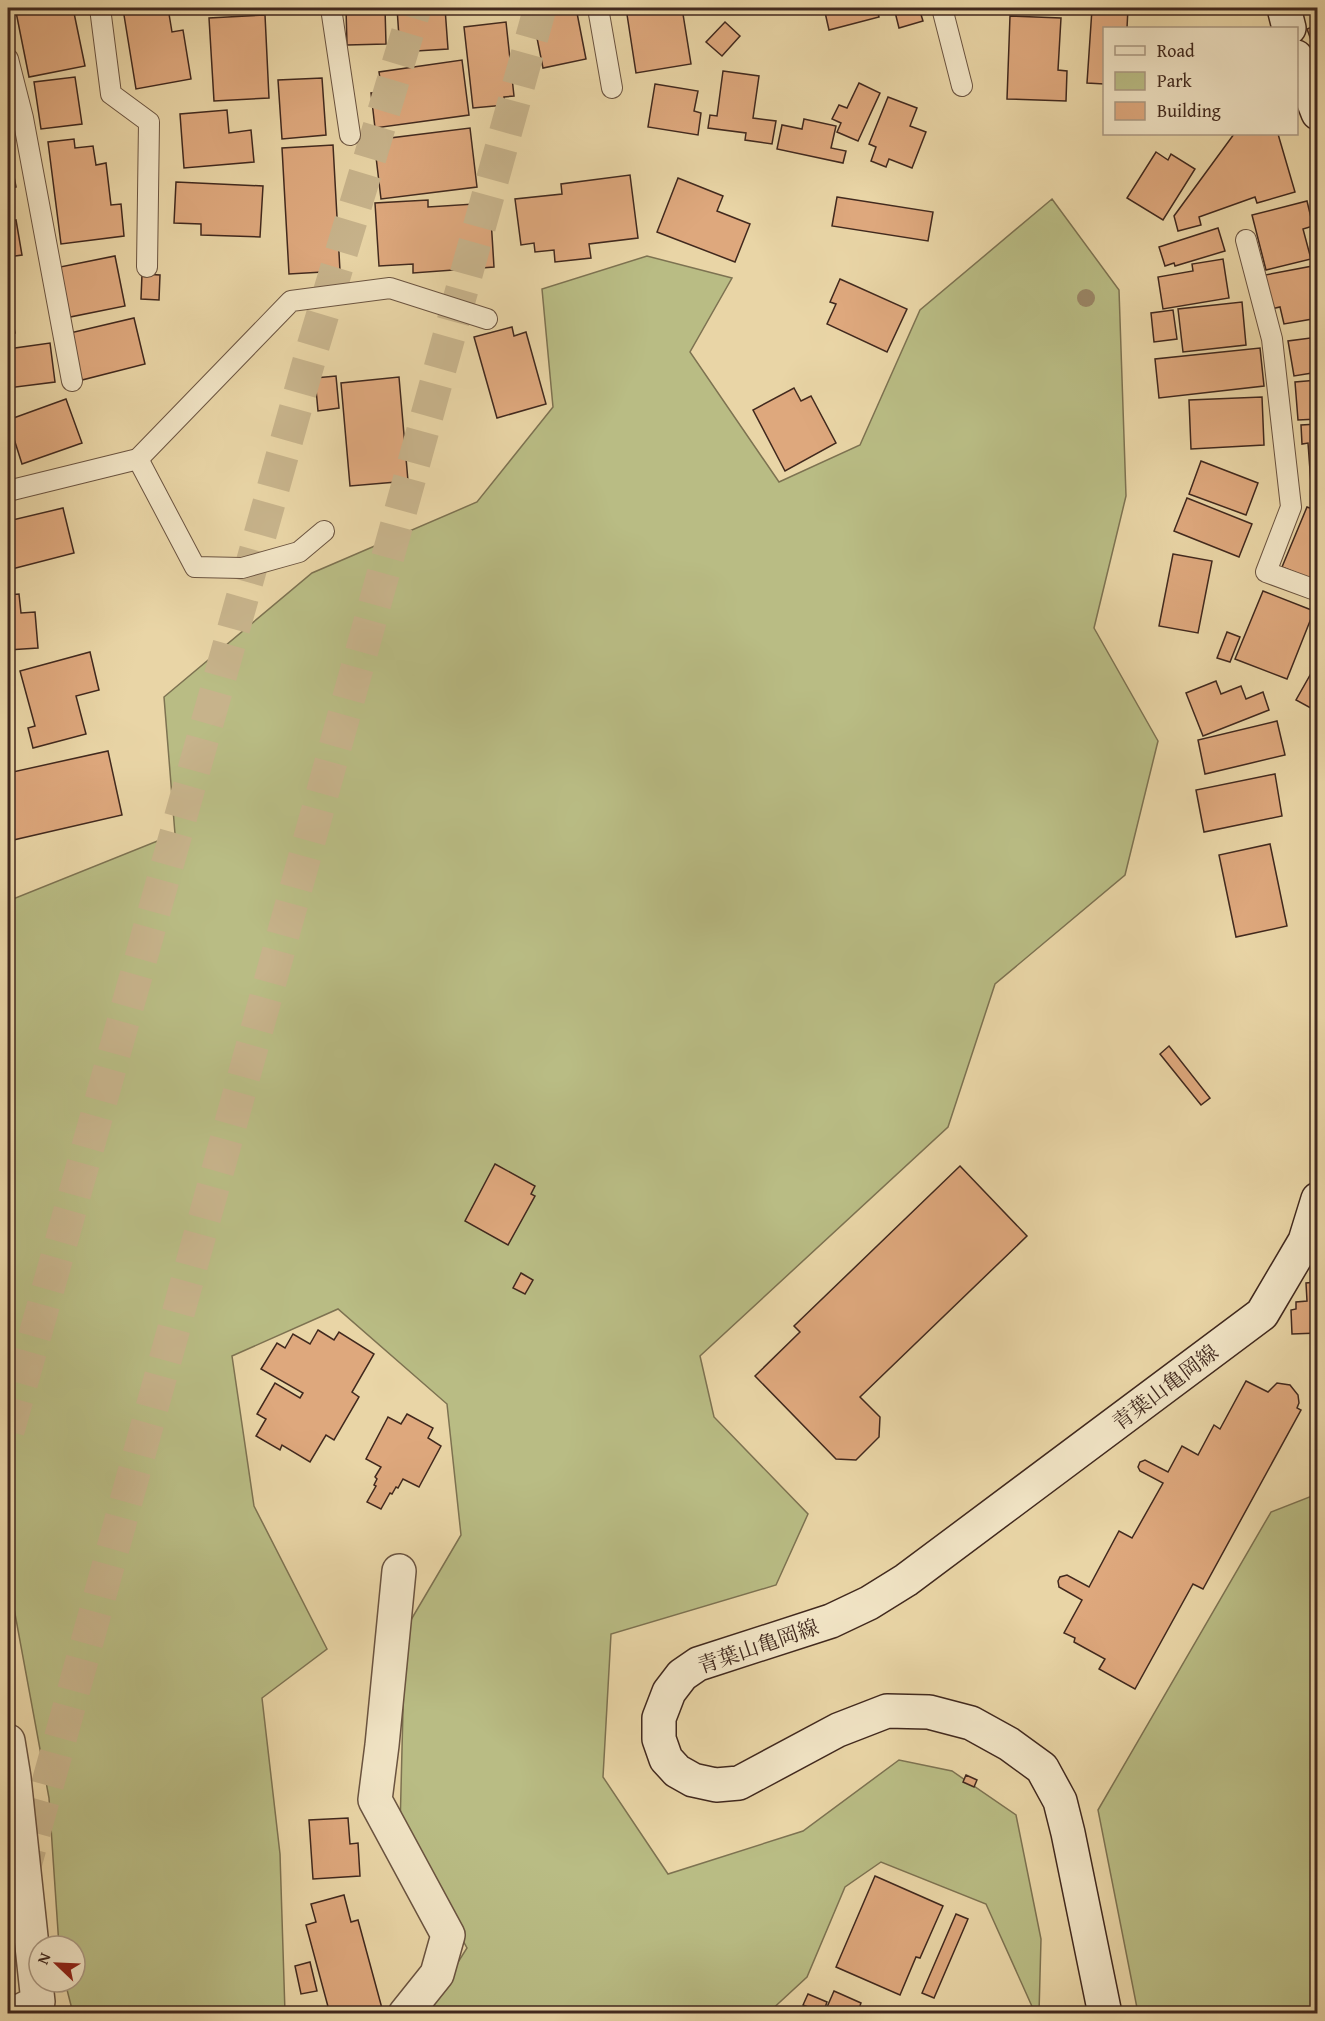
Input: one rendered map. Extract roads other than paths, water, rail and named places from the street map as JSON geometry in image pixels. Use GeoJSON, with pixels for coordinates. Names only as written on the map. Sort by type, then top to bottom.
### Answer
{"type":"FeatureCollection","features":[{"type":"Feature","properties":{"kind":"street"},"geometry":{"type":"LineString","coordinates":[[1284,8],[1289,27]]}},
{"type":"Feature","properties":{"kind":"street"},"geometry":{"type":"LineString","coordinates":[[1298,62],[1317,113]]}},
{"type":"Feature","properties":{"kind":"street","name":"青葉山亀岡線"},"geometry":{"type":"LineString","coordinates":[[1105,2013],[1060,1801],[1042,1768],[1009,1744],[971,1723],[929,1712],[887,1711],[837,1730],[740,1783],[716,1785],[693,1780],[677,1771],[666,1759],[659,1739],[659,1718],[669,1692],[682,1676],[698,1664],[831,1621],[868,1603],[906,1580],[1262,1314],[1305,1241],[1317,1199]]}},
{"type":"Feature","properties":{"kind":"street"},"geometry":{"type":"LineString","coordinates":[[399,1570],[375,1800],[448,1935],[436,1974],[405,2013]]}},
{"type":"Feature","properties":{"kind":"street"},"geometry":{"type":"LineString","coordinates":[[8,1741],[38,2002],[14,2013]]}},
{"type":"Feature","properties":{"kind":"lane"},"geometry":{"type":"LineString","coordinates":[[100,8],[111,93],[149,122],[147,267]]}},
{"type":"Feature","properties":{"kind":"lane"},"geometry":{"type":"LineString","coordinates":[[331,8],[350,135]]}},
{"type":"Feature","properties":{"kind":"lane"},"geometry":{"type":"LineString","coordinates":[[598,8],[612,88]]}},
{"type":"Feature","properties":{"kind":"lane"},"geometry":{"type":"LineString","coordinates":[[942,8],[962,86]]}},
{"type":"Feature","properties":{"kind":"lane"},"geometry":{"type":"LineString","coordinates":[[8,60],[23,118],[72,381]]}},
{"type":"Feature","properties":{"kind":"lane"},"geometry":{"type":"LineString","coordinates":[[1246,240],[1272,339],[1291,507],[1266,572],[1317,591]]}},
{"type":"Feature","properties":{"kind":"lane"},"geometry":{"type":"LineString","coordinates":[[8,491],[138,459],[291,301],[390,288],[487,319]]}},
{"type":"Feature","properties":{"kind":"lane"},"geometry":{"type":"LineString","coordinates":[[138,459],[195,567],[242,568],[299,552],[324,531]]}},
{"type":"Feature","properties":{"kind":"tunnel"},"geometry":{"type":"LineString","coordinates":[[8,1431],[312,350],[415,8]]}},
{"type":"Feature","properties":{"kind":"tunnel"},"geometry":{"type":"LineString","coordinates":[[8,1927],[540,8]]}}]}
